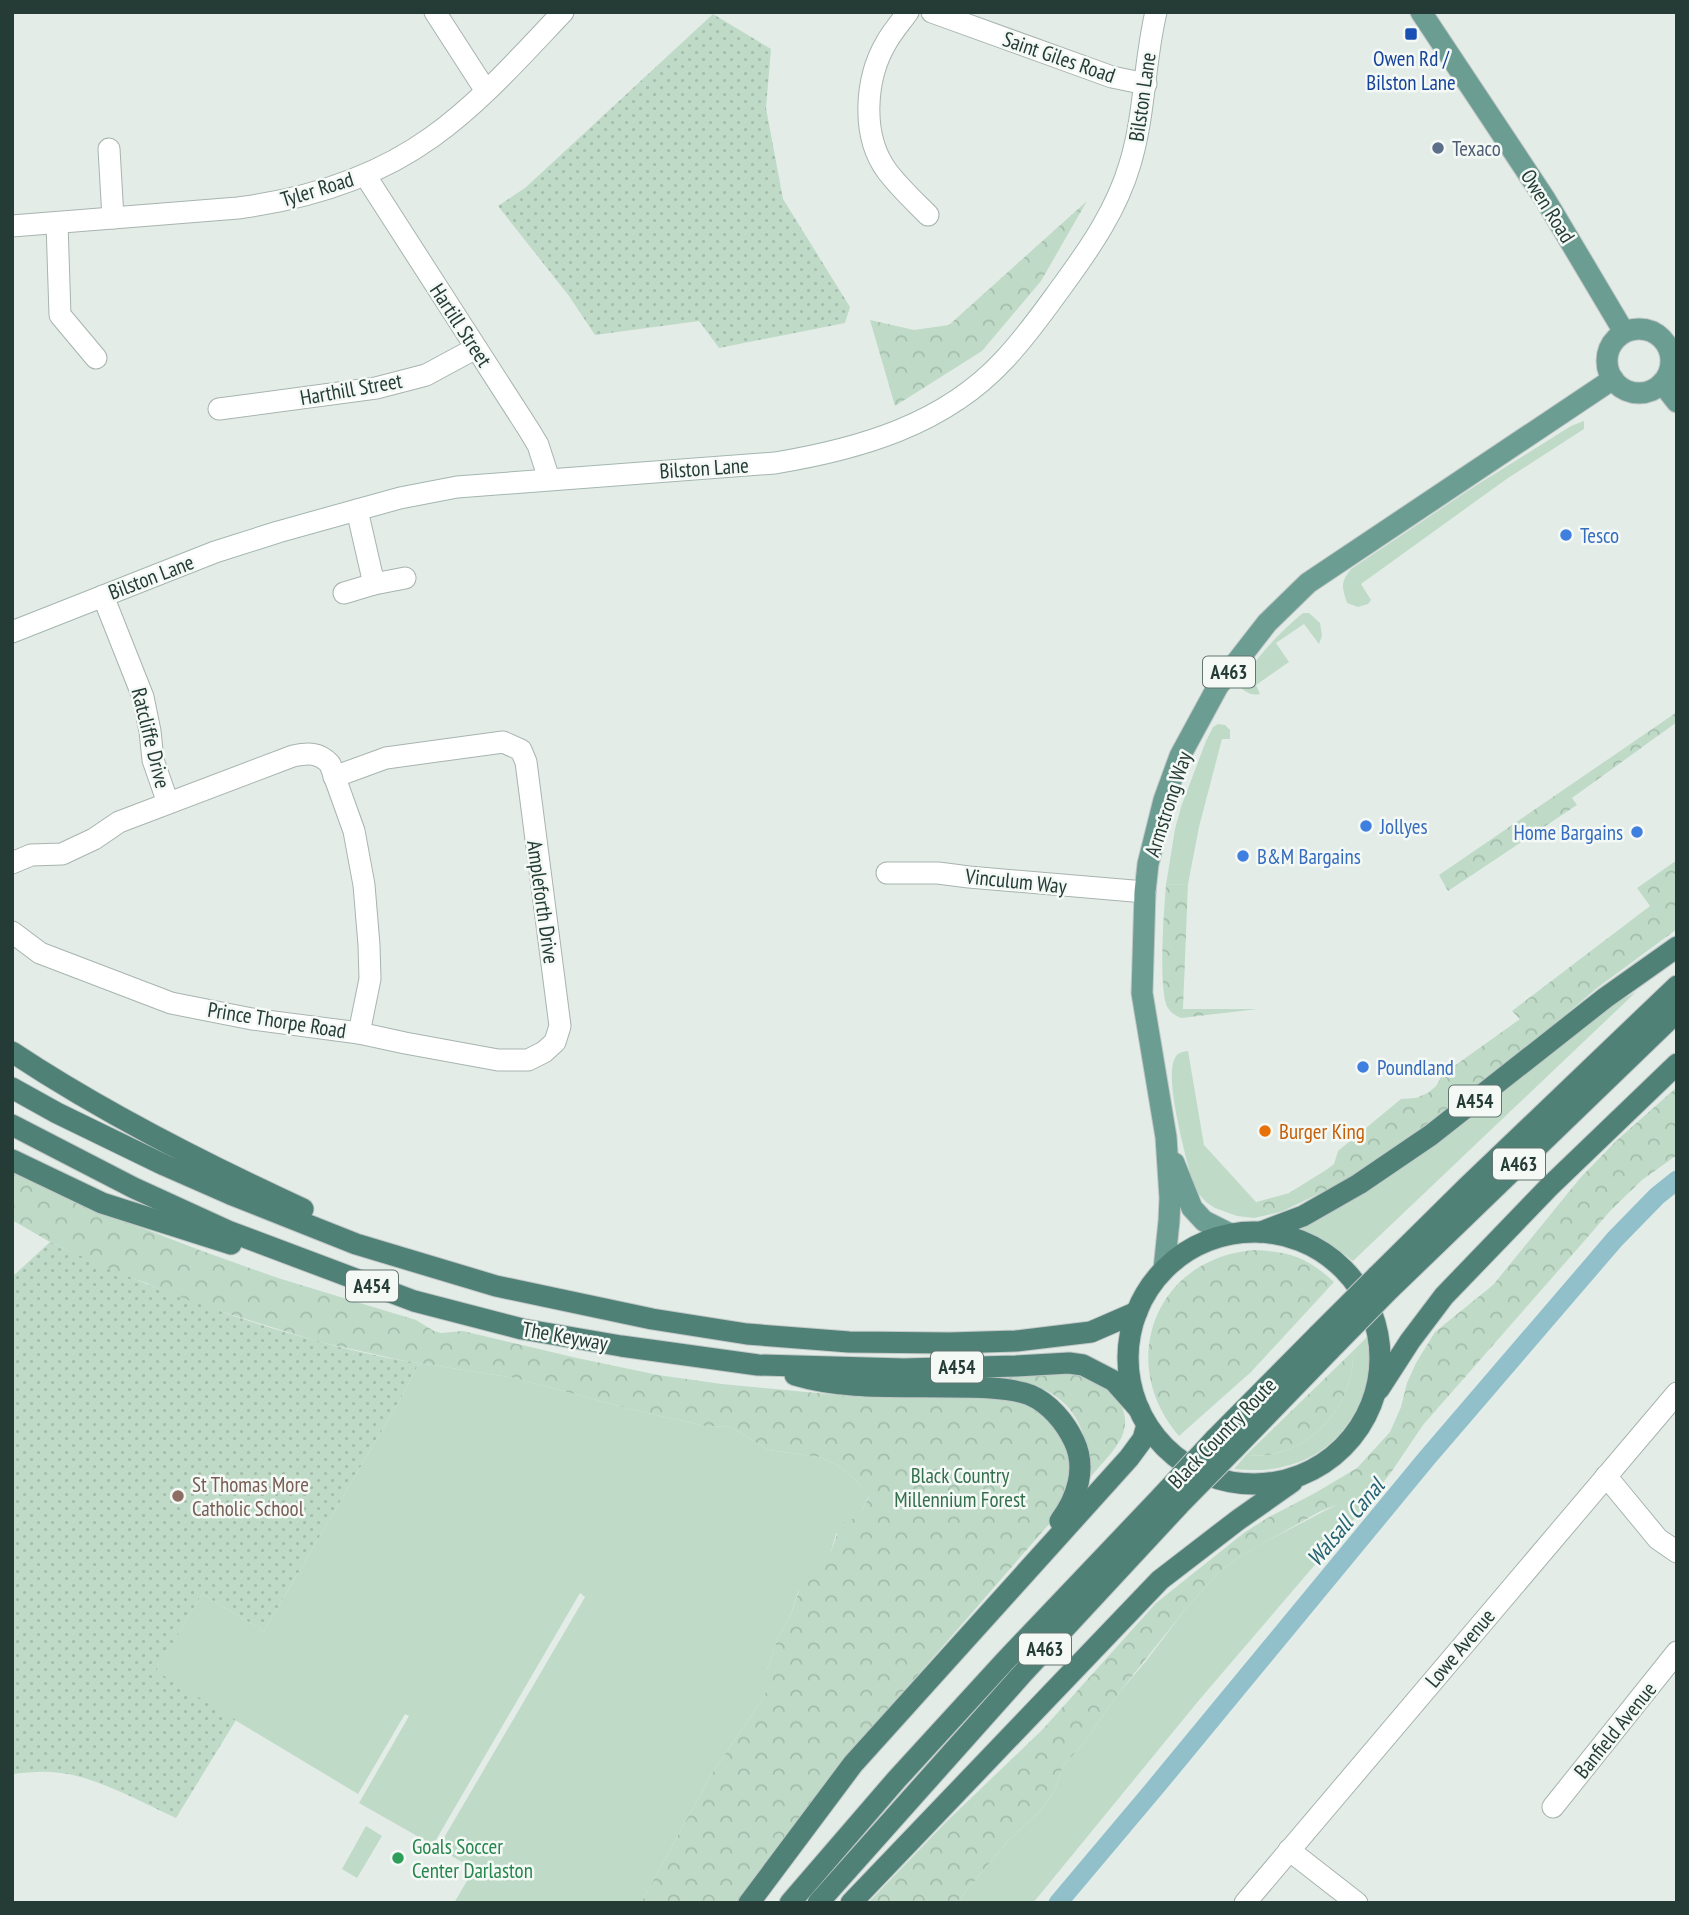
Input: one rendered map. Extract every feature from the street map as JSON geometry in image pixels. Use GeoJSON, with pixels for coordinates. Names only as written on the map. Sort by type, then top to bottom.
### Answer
{"type":"FeatureCollection","features":[{"type":"Feature","properties":{"kind":"highway","name":"A454"},"geometry":{"type":"LineString","coordinates":[[1259,1232],[1303,1216],[1359,1184],[1431,1135],[1605,998],[1677,947]]}},
{"type":"Feature","properties":{"kind":"highway","name":"Black Country Route"},"geometry":{"type":"LineString","coordinates":[[1384,1283],[1477,1177],[1677,986]]}},
{"type":"Feature","properties":{"kind":"highway","name":"Black Country Route"},"geometry":{"type":"LineString","coordinates":[[790,1903],[951,1720],[1324,1343],[1384,1283],[1677,1012]]}},
{"type":"Feature","properties":{"kind":"highway"},"geometry":{"type":"LineString","coordinates":[[12,1052],[94,1104],[239,1179],[419,1264]]}},
{"type":"Feature","properties":{"kind":"highway"},"geometry":{"type":"LineString","coordinates":[[851,1903],[1160,1580],[1238,1520],[1326,1461],[1349,1440],[1410,1341],[1444,1296],[1549,1188],[1677,1064]]}},
{"type":"Feature","properties":{"kind":"highway","name":"The Keyway"},"geometry":{"type":"LineString","coordinates":[[12,1088],[81,1125],[230,1194],[356,1244],[496,1286],[652,1319],[747,1334],[849,1342],[950,1343],[1042,1338],[1091,1332],[1137,1312]]}},
{"type":"Feature","properties":{"kind":"highway","name":"The Keyway"},"geometry":{"type":"LineString","coordinates":[[12,1125],[134,1188],[228,1231],[414,1301],[522,1329],[758,1365],[904,1368],[1069,1363],[1083,1365],[1114,1381],[1163,1444],[1181,1460],[1213,1477],[1246,1483],[1267,1483],[1306,1472]]}},
{"type":"Feature","properties":{"kind":"highway"},"geometry":{"type":"LineString","coordinates":[[12,1160],[102,1203],[380,1290]]}},
{"type":"Feature","properties":{"kind":"highway"},"geometry":{"type":"LineString","coordinates":[[749,1903],[853,1764],[1129,1458],[1143,1439],[1143,1417],[1131,1384],[1128,1354],[1130,1334],[1137,1312],[1149,1289],[1164,1269],[1192,1248],[1230,1234],[1259,1232],[1294,1239],[1323,1253],[1347,1273],[1361,1293],[1375,1325],[1379,1345],[1374,1396]]}},
{"type":"Feature","properties":{"kind":"highway"},"geometry":{"type":"LineString","coordinates":[[758,1365],[810,1380],[873,1386],[987,1387],[1029,1395],[1042,1402],[1068,1429],[1079,1451],[1080,1467],[1070,1508],[1027,1569]]}},
{"type":"Feature","properties":{"kind":"highway","name":"Black Country Route"},"geometry":{"type":"LineString","coordinates":[[818,1903],[1014,1683],[1170,1501]]}},
{"type":"Feature","properties":{"kind":"main road","name":"Owen Road"},"geometry":{"type":"LineString","coordinates":[[1421,12],[1545,200],[1625,332]]}},
{"type":"Feature","properties":{"kind":"main road"},"geometry":{"type":"LineString","coordinates":[[1641,329],[1652,332],[1668,346],[1671,359],[1669,370],[1661,383],[1646,392],[1635,392],[1624,389],[1613,379],[1607,363],[1608,352],[1625,332],[1641,329]]}},
{"type":"Feature","properties":{"kind":"main road","name":"Armstrong Way"},"geometry":{"type":"LineString","coordinates":[[1164,1269],[1170,1198],[1166,1137],[1142,993],[1145,892],[1148,864],[1164,800],[1180,756],[1218,686],[1267,623],[1316,577],[1613,379]]}},
{"type":"Feature","properties":{"kind":"main road"},"geometry":{"type":"LineString","coordinates":[[1661,383],[1677,402]]}},
{"type":"Feature","properties":{"kind":"main road","name":"Armstrong Way"},"geometry":{"type":"LineString","coordinates":[[1166,1137],[1192,1208],[1204,1221],[1230,1234]]}},
{"type":"Feature","properties":{"kind":"street"},"geometry":{"type":"LineString","coordinates":[[435,12],[486,91]]}},
{"type":"Feature","properties":{"kind":"street","name":"Tyler Road"},"geometry":{"type":"LineString","coordinates":[[12,226],[271,204],[321,192],[365,175],[405,155],[433,136],[486,91],[563,12]]}},
{"type":"Feature","properties":{"kind":"street"},"geometry":{"type":"LineString","coordinates":[[908,12],[885,44],[872,80],[868,112],[872,139],[883,164],[928,215]]}},
{"type":"Feature","properties":{"kind":"street","name":"Saint Giles Road"},"geometry":{"type":"LineString","coordinates":[[932,12],[1112,77],[1146,84]]}},
{"type":"Feature","properties":{"kind":"street","name":"Bilston Lane"},"geometry":{"type":"LineString","coordinates":[[12,632],[215,552],[400,498],[457,487],[775,463],[825,455],[915,425],[953,402],[1003,362],[1081,260],[1104,223],[1118,196],[1135,149],[1146,84],[1150,36],[1156,12]]}},
{"type":"Feature","properties":{"kind":"street"},"geometry":{"type":"LineString","coordinates":[[109,149],[113,218]]}},
{"type":"Feature","properties":{"kind":"street","name":"Hartill Street"},"geometry":{"type":"LineString","coordinates":[[365,175],[538,445],[549,479]]}},
{"type":"Feature","properties":{"kind":"street"},"geometry":{"type":"LineString","coordinates":[[57,223],[60,315],[96,358]]}},
{"type":"Feature","properties":{"kind":"street","name":"Harthill Street"},"geometry":{"type":"LineString","coordinates":[[219,409],[376,388],[426,375],[476,348]]}},
{"type":"Feature","properties":{"kind":"street"},"geometry":{"type":"LineString","coordinates":[[357,510],[374,584]]}},
{"type":"Feature","properties":{"kind":"street"},"geometry":{"type":"LineString","coordinates":[[344,593],[405,579]]}},
{"type":"Feature","properties":{"kind":"street","name":"Ratcliffe Drive"},"geometry":{"type":"LineString","coordinates":[[103,596],[143,697],[153,760],[168,803]]}},
{"type":"Feature","properties":{"kind":"street","name":"Ampleforth Drive"},"geometry":{"type":"LineString","coordinates":[[334,777],[386,758],[503,742],[521,750],[526,762],[560,1026],[550,1048],[528,1060],[498,1060],[359,1032]]}},
{"type":"Feature","properties":{"kind":"street","name":"Prince Thorpe Road"},"geometry":{"type":"LineString","coordinates":[[12,863],[31,855],[62,854],[94,839],[119,822],[293,756],[307,753],[324,757],[330,764],[354,831],[365,897],[370,979],[359,1032],[252,1019],[171,1003],[40,953],[12,932]]}},
{"type":"Feature","properties":{"kind":"street","name":"Vinculum Way"},"geometry":{"type":"LineString","coordinates":[[887,873],[938,873],[1145,892]]}},
{"type":"Feature","properties":{"kind":"street","name":"Lowe Avenue"},"geometry":{"type":"LineString","coordinates":[[1245,1903],[1677,1393]]}},
{"type":"Feature","properties":{"kind":"street"},"geometry":{"type":"LineString","coordinates":[[1606,1476],[1658,1539],[1677,1552]]}},
{"type":"Feature","properties":{"kind":"street","name":"Banfield Avenue"},"geometry":{"type":"LineString","coordinates":[[1552,1807],[1677,1652]]}},
{"type":"Feature","properties":{"kind":"street"},"geometry":{"type":"LineString","coordinates":[[1289,1850],[1357,1903]]}},
{"type":"Feature","properties":{"kind":"green space"},"geometry":{"type":"Polygon","coordinates":[[[713,14],[771,49],[766,108],[783,199],[850,307],[845,323],[719,348],[699,321],[595,335],[569,296],[498,206],[525,188],[713,14]]]}},
{"type":"Feature","properties":{"kind":"green space"},"geometry":{"type":"Polygon","coordinates":[[[1087,201],[1041,281],[982,351],[895,406],[870,320],[914,330],[949,325],[1087,201]]]}},
{"type":"Feature","properties":{"kind":"green space"},"geometry":{"type":"Polygon","coordinates":[[[1584,421],[1584,429],[1508,478],[1361,584],[1371,600],[1368,604],[1358,607],[1347,603],[1343,585],[1351,569],[1472,488],[1571,426],[1584,421]]]}},
{"type":"Feature","properties":{"kind":"green space"},"geometry":{"type":"Polygon","coordinates":[[[1303,613],[1309,613],[1320,623],[1322,636],[1319,644],[1304,624],[1276,643],[1289,662],[1256,685],[1260,694],[1251,694],[1240,687],[1268,647],[1303,613]]]}},
{"type":"Feature","properties":{"kind":"green space"},"geometry":{"type":"Polygon","coordinates":[[[1677,712],[1677,722],[1572,798],[1577,805],[1448,891],[1439,875],[1677,712]]]}},
{"type":"Feature","properties":{"kind":"green space"},"geometry":{"type":"Polygon","coordinates":[[[1218,724],[1225,725],[1230,730],[1230,739],[1222,739],[1199,827],[1188,884],[1166,885],[1181,807],[1206,741],[1213,727],[1218,724]]]}},
{"type":"Feature","properties":{"kind":"green space"},"geometry":{"type":"Polygon","coordinates":[[[1677,860],[1677,929],[1597,988],[1518,1055],[1397,1148],[1351,1178],[1272,1214],[1256,1202],[1289,1193],[1326,1170],[1334,1164],[1338,1151],[1401,1099],[1416,1098],[1428,1093],[1443,1074],[1520,1019],[1512,1011],[1650,906],[1637,888],[1677,860]]]}},
{"type":"Feature","properties":{"kind":"green space"},"geometry":{"type":"Polygon","coordinates":[[[1188,884],[1183,1009],[1258,1009],[1181,1018],[1168,1008],[1162,968],[1166,885],[1188,884]]]}},
{"type":"Feature","properties":{"kind":"green space"},"geometry":{"type":"Polygon","coordinates":[[[1636,992],[1353,1261],[1322,1242],[1288,1230],[1596,1013],[1636,992]]]}},
{"type":"Feature","properties":{"kind":"green space"},"geometry":{"type":"Polygon","coordinates":[[[1188,1051],[1204,1145],[1256,1202],[1272,1214],[1254,1218],[1237,1216],[1215,1208],[1196,1191],[1180,1134],[1172,1081],[1175,1058],[1179,1053],[1188,1051]]]}},
{"type":"Feature","properties":{"kind":"green space"},"geometry":{"type":"Polygon","coordinates":[[[1677,1087],[1677,1155],[1642,1180],[1611,1210],[1423,1425],[1361,1511],[1353,1505],[1336,1505],[1319,1512],[1237,1558],[1217,1574],[1184,1611],[1118,1694],[1083,1744],[1063,1766],[1054,1792],[1040,1811],[1008,1841],[956,1903],[868,1903],[947,1821],[1043,1729],[1156,1603],[1245,1532],[1357,1468],[1390,1432],[1416,1363],[1435,1332],[1493,1285],[1581,1177],[1616,1141],[1677,1087]]]}},
{"type":"Feature","properties":{"kind":"green space","name":"Black Country Millennium Forest"},"geometry":{"type":"Polygon","coordinates":[[[12,1169],[132,1224],[202,1251],[278,1278],[416,1320],[441,1333],[463,1331],[658,1375],[722,1384],[848,1396],[1012,1397],[1042,1412],[1060,1432],[1068,1452],[1068,1488],[1050,1523],[884,1714],[744,1903],[641,1903],[711,1775],[764,1697],[767,1670],[805,1573],[827,1558],[842,1523],[858,1517],[869,1497],[856,1480],[839,1466],[820,1457],[768,1450],[731,1427],[705,1426],[515,1378],[400,1360],[320,1342],[174,1296],[109,1270],[50,1242],[12,1220],[12,1169]]]}},
{"type":"Feature","properties":{"kind":"green space","name":"St Thomas More Catholic School"},"geometry":{"type":"Polygon","coordinates":[[[50,1242],[108,1268],[227,1314],[337,1346],[419,1363],[264,1631],[202,1594],[156,1671],[236,1720],[176,1818],[115,1789],[83,1778],[51,1772],[12,1774],[12,1277],[50,1242]]]}},
{"type":"Feature","properties":{"kind":"green space"},"geometry":{"type":"Polygon","coordinates":[[[1255,1250],[1298,1257],[1334,1282],[1251,1372],[1179,1436],[1160,1407],[1150,1377],[1149,1346],[1156,1318],[1171,1292],[1192,1272],[1221,1257],[1255,1250]]]}},
{"type":"Feature","properties":{"kind":"green space"},"geometry":{"type":"Polygon","coordinates":[[[1369,1335],[1370,1364],[1364,1392],[1357,1409],[1334,1439],[1321,1451],[1289,1465],[1272,1469],[1234,1469],[1246,1455],[1270,1455],[1290,1449],[1319,1430],[1341,1402],[1348,1386],[1353,1351],[1369,1335]]]}},
{"type":"Feature","properties":{"kind":"green space"},"geometry":{"type":"Polygon","coordinates":[[[1353,1351],[1348,1386],[1341,1402],[1319,1430],[1290,1449],[1270,1455],[1246,1455],[1353,1351]]]}},
{"type":"Feature","properties":{"kind":"green space"},"geometry":{"type":"Polygon","coordinates":[[[419,1363],[515,1378],[634,1410],[705,1426],[731,1427],[768,1450],[820,1457],[839,1466],[856,1480],[869,1496],[858,1518],[836,1534],[829,1558],[817,1568],[798,1592],[767,1670],[764,1697],[711,1775],[641,1903],[454,1903],[474,1869],[438,1848],[585,1597],[580,1593],[433,1845],[359,1803],[409,1716],[405,1714],[358,1794],[155,1672],[202,1594],[264,1631],[419,1363]]]}},
{"type":"Feature","properties":{"kind":"green space"},"geometry":{"type":"Polygon","coordinates":[[[1060,1372],[1079,1374],[1099,1382],[1114,1395],[1124,1411],[1122,1436],[1089,1479],[1085,1439],[1066,1406],[1057,1397],[1040,1388],[1002,1378],[1060,1372]]]}},
{"type":"Feature","properties":{"kind":"green space"},"geometry":{"type":"Polygon","coordinates":[[[1336,1505],[1353,1505],[1361,1511],[1200,1699],[1033,1903],[956,1903],[1008,1841],[1040,1811],[1054,1792],[1063,1766],[1083,1744],[1118,1694],[1184,1611],[1217,1574],[1237,1558],[1336,1505]]]}},
{"type":"Feature","properties":{"kind":"green space"},"geometry":{"type":"Polygon","coordinates":[[[366,1826],[382,1836],[357,1878],[342,1869],[366,1826]]]}},
{"type":"Feature","properties":{"kind":"waterway","name":"Walsall Canal"},"geometry":{"type":"LineString","coordinates":[[1058,1903],[1427,1458],[1615,1239],[1657,1196],[1677,1180]]}},
{"type":"Feature","properties":{"kind":"place","name":"Owen Rd / Bilston Lane"},"geometry":{"type":"Point","coordinates":[1411,34]}},
{"type":"Feature","properties":{"kind":"place","name":"Texaco"},"geometry":{"type":"Point","coordinates":[1438,148]}},
{"type":"Feature","properties":{"kind":"place","name":"Tesco"},"geometry":{"type":"Point","coordinates":[1566,535]}},
{"type":"Feature","properties":{"kind":"place","name":"Jollyes"},"geometry":{"type":"Point","coordinates":[1366,826]}},
{"type":"Feature","properties":{"kind":"place","name":"Home Bargains"},"geometry":{"type":"Point","coordinates":[1637,832]}},
{"type":"Feature","properties":{"kind":"place","name":"B&M Bargains"},"geometry":{"type":"Point","coordinates":[1243,856]}},
{"type":"Feature","properties":{"kind":"place","name":"Poundland"},"geometry":{"type":"Point","coordinates":[1363,1067]}},
{"type":"Feature","properties":{"kind":"place","name":"Burger King"},"geometry":{"type":"Point","coordinates":[1265,1131]}},
{"type":"Feature","properties":{"kind":"place","name":"St Thomas More Catholic School"},"geometry":{"type":"Point","coordinates":[178,1496]}},
{"type":"Feature","properties":{"kind":"place","name":"Goals Soccer Center Darlaston"},"geometry":{"type":"Point","coordinates":[398,1858]}}]}
